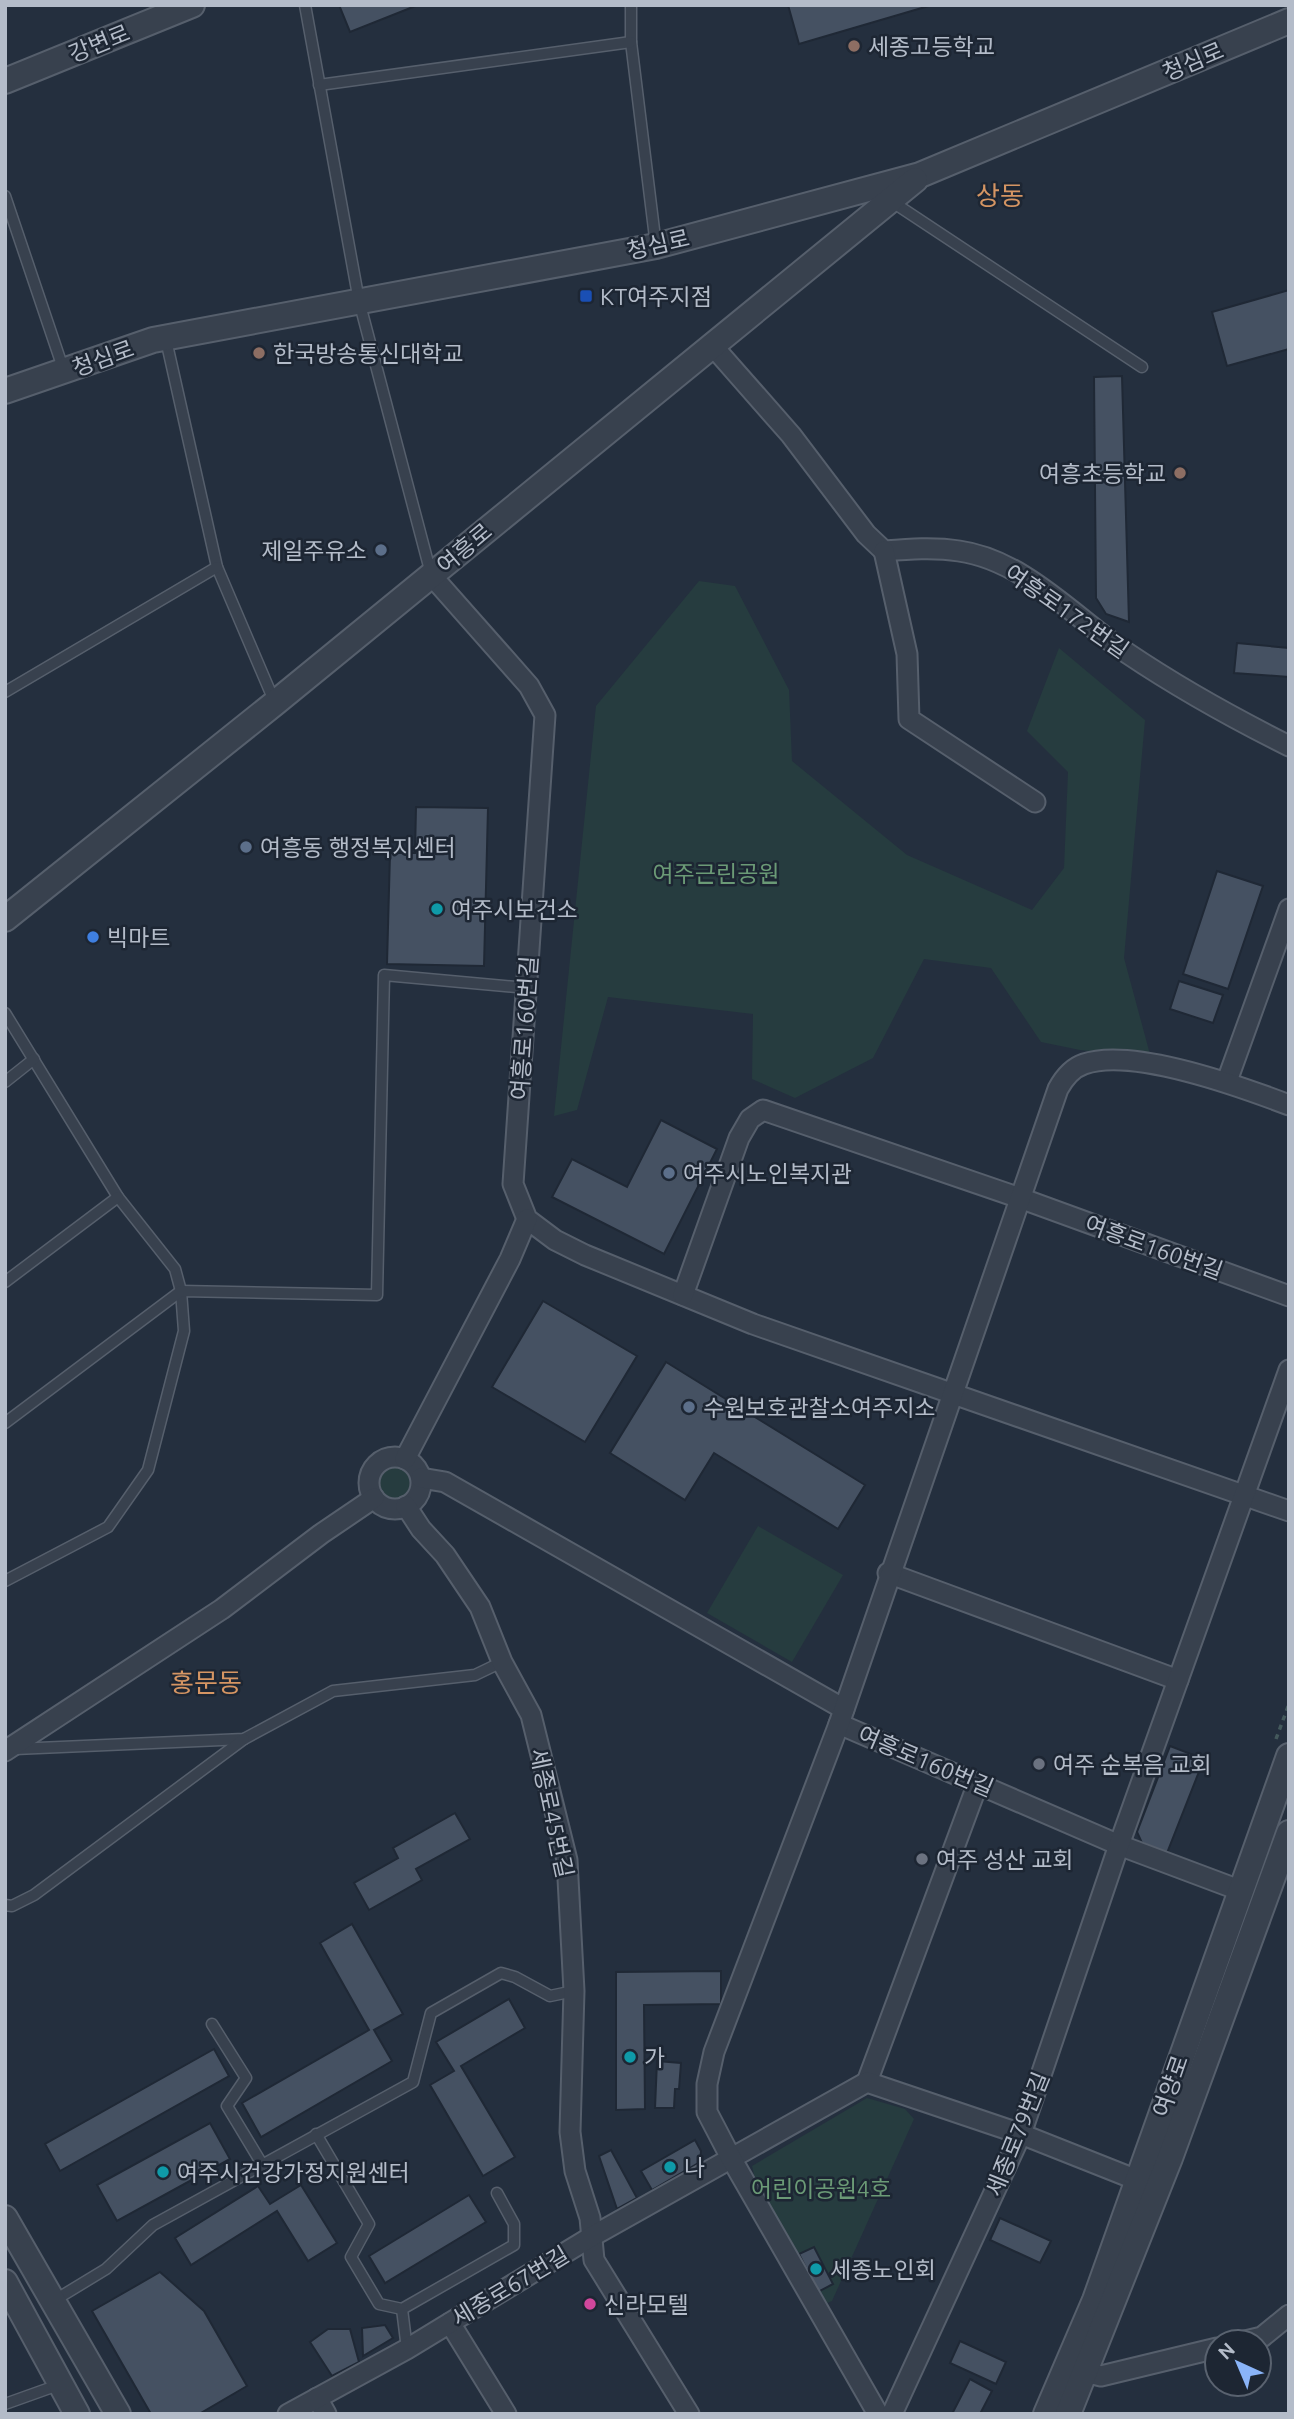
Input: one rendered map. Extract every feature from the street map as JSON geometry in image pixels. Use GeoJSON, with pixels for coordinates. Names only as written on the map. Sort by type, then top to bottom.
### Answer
{"type":"FeatureCollection","features":[{"type":"Feature","properties":{"kind":"street","name":"강변로"},"geometry":{"type":"LineString","coordinates":[[5,81],[192,5]]}},
{"type":"Feature","properties":{"kind":"street","name":"청심로"},"geometry":{"type":"LineString","coordinates":[[5,391],[165,338],[656,246],[920,175],[1289,21]]}},
{"type":"Feature","properties":{"kind":"street","name":"여흥로"},"geometry":{"type":"LineString","coordinates":[[5,919],[275,703],[920,175]]}},
{"type":"Feature","properties":{"kind":"street"},"geometry":{"type":"LineString","coordinates":[[711,344],[791,435],[866,534],[884,551],[907,654],[909,719],[1035,802]]}},
{"type":"Feature","properties":{"kind":"street","name":"여흥로172번길"},"geometry":{"type":"LineString","coordinates":[[884,551],[921,548],[961,551],[996,562],[1058,600],[1125,652],[1194,696],[1289,746]]}},
{"type":"Feature","properties":{"kind":"street","name":"여흥로160번길"},"geometry":{"type":"LineString","coordinates":[[431,575],[529,686],[545,715],[513,1184],[527,1219]]}},
{"type":"Feature","properties":{"kind":"street"},"geometry":{"type":"LineString","coordinates":[[1227,1081],[1289,909]]}},
{"type":"Feature","properties":{"kind":"street","name":"여흥로160번길"},"geometry":{"type":"LineString","coordinates":[[1239,1890],[1119,1845],[978,1783],[841,1717],[888,1573],[1058,1089],[1072,1070],[1084,1064],[1107,1060],[1129,1061],[1227,1081],[1289,1105]]}},
{"type":"Feature","properties":{"kind":"street","name":"여흥로160번길"},"geometry":{"type":"LineString","coordinates":[[683,1295],[739,1138],[750,1119],[763,1110],[1020,1198],[1289,1296]]}},
{"type":"Feature","properties":{"kind":"street"},"geometry":{"type":"LineString","coordinates":[[405,1459],[510,1259],[527,1219],[555,1240],[586,1255],[753,1324],[1289,1511]]}},
{"type":"Feature","properties":{"kind":"street"},"geometry":{"type":"LineString","coordinates":[[1119,1845],[1289,1370]]}},
{"type":"Feature","properties":{"kind":"street"},"geometry":{"type":"LineString","coordinates":[[390,1458],[405,1459],[413,1464],[421,1479],[418,1495],[406,1506],[389,1508],[374,1499],[369,1482],[376,1466],[390,1458]]}},
{"type":"Feature","properties":{"kind":"street"},"geometry":{"type":"LineString","coordinates":[[421,1479],[445,1482],[841,1717],[715,2052],[707,2084],[708,2112],[731,2158],[878,2414]]}},
{"type":"Feature","properties":{"kind":"street"},"geometry":{"type":"LineString","coordinates":[[6,1749],[222,1609],[321,1534],[374,1499]]}},
{"type":"Feature","properties":{"kind":"street","name":"세종로45번길"},"geometry":{"type":"LineString","coordinates":[[406,1506],[421,1530],[445,1555],[480,1607],[502,1662],[531,1715],[567,1860],[574,1991],[570,2132],[575,2171],[590,2218],[591,2237]]}},
{"type":"Feature","properties":{"kind":"street"},"geometry":{"type":"LineString","coordinates":[[888,1573],[1178,1680]]}},
{"type":"Feature","properties":{"kind":"street","name":"여양로"},"geometry":{"type":"LineString","coordinates":[[1068,2414],[1076,2368],[1095,2300],[1289,1756]]}},
{"type":"Feature","properties":{"kind":"street"},"geometry":{"type":"LineString","coordinates":[[978,1783],[867,2081],[1021,2134],[1138,2180]]}},
{"type":"Feature","properties":{"kind":"street","name":"여양로"},"geometry":{"type":"LineString","coordinates":[[1046,2414],[1076,2368],[1170,2158],[1289,1833]]}},
{"type":"Feature","properties":{"kind":"street","name":"세종로79번길"},"geometry":{"type":"LineString","coordinates":[[892,2414],[1021,2134],[1119,1845]]}},
{"type":"Feature","properties":{"kind":"street","name":"세종로67번길"},"geometry":{"type":"LineString","coordinates":[[288,2414],[322,2406],[407,2349],[591,2237],[867,2081]]}},
{"type":"Feature","properties":{"kind":"street"},"geometry":{"type":"LineString","coordinates":[[5,2218],[118,2414]]}},
{"type":"Feature","properties":{"kind":"street"},"geometry":{"type":"LineString","coordinates":[[591,2237],[594,2260],[689,2414]]}},
{"type":"Feature","properties":{"kind":"street"},"geometry":{"type":"LineString","coordinates":[[5,2282],[77,2414]]}},
{"type":"Feature","properties":{"kind":"street"},"geometry":{"type":"LineString","coordinates":[[25,2317],[53,2302]]}},
{"type":"Feature","properties":{"kind":"street"},"geometry":{"type":"LineString","coordinates":[[1273,2328],[1289,2315]]}},
{"type":"Feature","properties":{"kind":"street"},"geometry":{"type":"LineString","coordinates":[[450,2323],[506,2414]]}},
{"type":"Feature","properties":{"kind":"street"},"geometry":{"type":"LineString","coordinates":[[1076,2368],[1101,2376],[1203,2351]]}},
{"type":"Feature","properties":{"kind":"lane"},"geometry":{"type":"LineString","coordinates":[[305,5],[359,300],[431,575]]}},
{"type":"Feature","properties":{"kind":"lane"},"geometry":{"type":"LineString","coordinates":[[631,5],[631,41],[656,246]]}},
{"type":"Feature","properties":{"kind":"lane"},"geometry":{"type":"LineString","coordinates":[[319,85],[631,41]]}},
{"type":"Feature","properties":{"kind":"lane"},"geometry":{"type":"LineString","coordinates":[[5,196],[64,372]]}},
{"type":"Feature","properties":{"kind":"lane"},"geometry":{"type":"LineString","coordinates":[[891,201],[1142,367]]}},
{"type":"Feature","properties":{"kind":"lane"},"geometry":{"type":"LineString","coordinates":[[165,338],[217,567],[275,703]]}},
{"type":"Feature","properties":{"kind":"lane"},"geometry":{"type":"LineString","coordinates":[[5,692],[217,567]]}},
{"type":"Feature","properties":{"kind":"lane"},"geometry":{"type":"LineString","coordinates":[[5,1423],[181,1291],[377,1295],[384,975],[527,988]]}},
{"type":"Feature","properties":{"kind":"lane"},"geometry":{"type":"LineString","coordinates":[[5,1013],[118,1196],[175,1269],[181,1291],[184,1331],[148,1470],[108,1527],[5,1581]]}},
{"type":"Feature","properties":{"kind":"lane"},"geometry":{"type":"LineString","coordinates":[[5,1082],[34,1059]]}},
{"type":"Feature","properties":{"kind":"lane"},"geometry":{"type":"LineString","coordinates":[[5,1282],[118,1196]]}},
{"type":"Feature","properties":{"kind":"lane"},"geometry":{"type":"LineString","coordinates":[[5,1905],[12,1906],[34,1895],[244,1739],[333,1691],[475,1675],[502,1662]]}},
{"type":"Feature","properties":{"kind":"lane"},"geometry":{"type":"LineString","coordinates":[[6,1749],[244,1739]]}},
{"type":"Feature","properties":{"kind":"lane"},"geometry":{"type":"LineString","coordinates":[[53,2302],[106,2269],[153,2225],[413,2082],[431,2013],[501,1973],[515,1977],[550,1996],[574,1991]]}},
{"type":"Feature","properties":{"kind":"lane"},"geometry":{"type":"LineString","coordinates":[[212,2024],[246,2078],[227,2106],[262,2164]]}},
{"type":"Feature","properties":{"kind":"lane"},"geometry":{"type":"LineString","coordinates":[[316,2134],[369,2224],[351,2257],[379,2304],[402,2309],[514,2245],[514,2224],[496,2193]]}},
{"type":"Feature","properties":{"kind":"lane"},"geometry":{"type":"LineString","coordinates":[[402,2309],[407,2349]]}},
{"type":"Feature","properties":{"kind":"lane"},"geometry":{"type":"LineString","coordinates":[[5,2404],[61,2384]]}},
{"type":"Feature","properties":{"kind":"green space","name":"여주근린공원"},"geometry":{"type":"Polygon","coordinates":[[[699,581],[735,586],[789,690],[792,761],[907,855],[1032,910],[1064,868],[1068,772],[1027,731],[1059,648],[1145,720],[1124,958],[1151,1058],[1080,1050],[1041,1042],[991,968],[924,959],[873,1058],[795,1098],[752,1079],[753,1014],[608,997],[577,1110],[554,1116],[596,706],[699,581]]]}},
{"type":"Feature","properties":{"kind":"green space"},"geometry":{"type":"Polygon","coordinates":[[[395,1466],[407,1471],[412,1483],[407,1495],[395,1500],[383,1495],[378,1483],[383,1471],[395,1466]]]}},
{"type":"Feature","properties":{"kind":"green space"},"geometry":{"type":"Polygon","coordinates":[[[758,1526],[843,1575],[792,1662],[707,1613],[758,1526]]]}},
{"type":"Feature","properties":{"kind":"green space","name":"어린이공원4호"},"geometry":{"type":"Polygon","coordinates":[[[867,2098],[905,2109],[914,2119],[832,2301],[827,2303],[757,2187],[752,2166],[867,2098]]]}},
{"type":"Feature","properties":{"kind":"building"},"geometry":{"type":"Polygon","coordinates":[[[339,5],[418,5],[350,32],[339,5]]]}},
{"type":"Feature","properties":{"kind":"building"},"geometry":{"type":"Polygon","coordinates":[[[788,5],[932,5],[799,44],[788,5]]]}},
{"type":"Feature","properties":{"kind":"building"},"geometry":{"type":"Polygon","coordinates":[[[1289,290],[1289,349],[1227,366],[1212,312],[1289,290]]]}},
{"type":"Feature","properties":{"kind":"building"},"geometry":{"type":"Polygon","coordinates":[[[1122,376],[1129,622],[1106,614],[1096,598],[1094,377],[1122,376]]]}},
{"type":"Feature","properties":{"kind":"building"},"geometry":{"type":"Polygon","coordinates":[[[1237,643],[1289,648],[1289,677],[1234,673],[1237,643]]]}},
{"type":"Feature","properties":{"kind":"building","name":"여주시보건소"},"geometry":{"type":"Polygon","coordinates":[[[416,807],[488,808],[484,966],[387,964],[390,853],[415,853],[416,807]]]}},
{"type":"Feature","properties":{"kind":"building"},"geometry":{"type":"Polygon","coordinates":[[[1217,871],[1263,886],[1228,989],[1183,974],[1217,871]]]}},
{"type":"Feature","properties":{"kind":"building"},"geometry":{"type":"Polygon","coordinates":[[[1179,981],[1223,995],[1213,1023],[1170,1009],[1179,981]]]}},
{"type":"Feature","properties":{"kind":"building","name":"여주시노인복지관"},"geometry":{"type":"Polygon","coordinates":[[[661,1120],[717,1149],[664,1254],[552,1197],[572,1159],[627,1187],[661,1120]]]}},
{"type":"Feature","properties":{"kind":"building"},"geometry":{"type":"Polygon","coordinates":[[[543,1301],[637,1356],[585,1442],[492,1387],[543,1301]]]}},
{"type":"Feature","properties":{"kind":"building","name":"수원보호관찰소여주지소"},"geometry":{"type":"Polygon","coordinates":[[[666,1362],[865,1485],[838,1529],[714,1453],[685,1500],[610,1453],[666,1362]]]}},
{"type":"Feature","properties":{"kind":"building"},"geometry":{"type":"Polygon","coordinates":[[[1170,1746],[1204,1759],[1167,1853],[1142,1843],[1137,1832],[1170,1746]]]}},
{"type":"Feature","properties":{"kind":"building"},"geometry":{"type":"Polygon","coordinates":[[[455,1813],[470,1839],[416,1869],[422,1880],[369,1910],[354,1883],[398,1858],[393,1848],[455,1813]]]}},
{"type":"Feature","properties":{"kind":"building"},"geometry":{"type":"Polygon","coordinates":[[[352,1924],[403,2014],[374,2030],[392,2061],[261,2137],[242,2103],[369,2030],[320,1943],[352,1924]]]}},
{"type":"Feature","properties":{"kind":"building","name":"가"},"geometry":{"type":"Polygon","coordinates":[[[721,1971],[721,2004],[644,2005],[645,2109],[616,2110],[616,1972],[721,1971]]]}},
{"type":"Feature","properties":{"kind":"building"},"geometry":{"type":"Polygon","coordinates":[[[509,1999],[525,2028],[461,2066],[515,2157],[483,2176],[430,2085],[454,2071],[436,2042],[509,1999]]]}},
{"type":"Feature","properties":{"kind":"building"},"geometry":{"type":"Polygon","coordinates":[[[214,2049],[229,2076],[60,2171],[45,2144],[214,2049]]]}},
{"type":"Feature","properties":{"kind":"building"},"geometry":{"type":"Polygon","coordinates":[[[657,2061],[681,2063],[674,2108],[655,2108],[657,2061]]]}},
{"type":"Feature","properties":{"kind":"building","name":"여주시건강가정지원센터"},"geometry":{"type":"Polygon","coordinates":[[[210,2123],[230,2159],[117,2221],[97,2185],[210,2123]]]}},
{"type":"Feature","properties":{"kind":"building","name":"나"},"geometry":{"type":"Polygon","coordinates":[[[695,2140],[701,2151],[700,2162],[652,2190],[641,2171],[695,2140]]]}},
{"type":"Feature","properties":{"kind":"building"},"geometry":{"type":"Polygon","coordinates":[[[611,2150],[637,2198],[617,2209],[599,2156],[611,2150]]]}},
{"type":"Feature","properties":{"kind":"building"},"geometry":{"type":"Polygon","coordinates":[[[301,2185],[337,2243],[308,2261],[277,2211],[191,2265],[175,2238],[258,2186],[270,2204],[301,2185]]]}},
{"type":"Feature","properties":{"kind":"building"},"geometry":{"type":"Polygon","coordinates":[[[469,2195],[486,2222],[385,2283],[369,2256],[469,2195]]]}},
{"type":"Feature","properties":{"kind":"building"},"geometry":{"type":"Polygon","coordinates":[[[1000,2218],[1051,2241],[1040,2263],[990,2240],[1000,2218]]]}},
{"type":"Feature","properties":{"kind":"building","name":"세종노인회"},"geometry":{"type":"Polygon","coordinates":[[[814,2247],[833,2284],[818,2292],[799,2254],[814,2247]]]}},
{"type":"Feature","properties":{"kind":"building"},"geometry":{"type":"Polygon","coordinates":[[[160,2272],[204,2311],[247,2386],[199,2414],[151,2414],[92,2311],[160,2272]]]}},
{"type":"Feature","properties":{"kind":"building"},"geometry":{"type":"Polygon","coordinates":[[[385,2325],[393,2338],[363,2356],[362,2328],[385,2325]]]}},
{"type":"Feature","properties":{"kind":"building"},"geometry":{"type":"Polygon","coordinates":[[[328,2329],[350,2329],[359,2362],[332,2376],[310,2342],[328,2329]]]}},
{"type":"Feature","properties":{"kind":"building"},"geometry":{"type":"Polygon","coordinates":[[[960,2341],[1006,2362],[996,2384],[950,2363],[960,2341]]]}},
{"type":"Feature","properties":{"kind":"building"},"geometry":{"type":"Polygon","coordinates":[[[970,2379],[992,2391],[980,2414],[952,2414],[970,2379]]]}},
{"type":"Feature","properties":{"kind":"place","name":"세종고등학교"},"geometry":{"type":"Point","coordinates":[854,46]}},
{"type":"Feature","properties":{"kind":"place","name":"KT여주지점"},"geometry":{"type":"Point","coordinates":[586,296]}},
{"type":"Feature","properties":{"kind":"place","name":"한국방송통신대학교"},"geometry":{"type":"Point","coordinates":[259,353]}},
{"type":"Feature","properties":{"kind":"place","name":"여흥초등학교"},"geometry":{"type":"Point","coordinates":[1180,473]}},
{"type":"Feature","properties":{"kind":"place","name":"제일주유소"},"geometry":{"type":"Point","coordinates":[381,550]}},
{"type":"Feature","properties":{"kind":"place","name":"여흥동 행정복지센터"},"geometry":{"type":"Point","coordinates":[246,847]}},
{"type":"Feature","properties":{"kind":"place","name":"여주시보건소"},"geometry":{"type":"Point","coordinates":[437,909]}},
{"type":"Feature","properties":{"kind":"place","name":"빅마트"},"geometry":{"type":"Point","coordinates":[93,937]}},
{"type":"Feature","properties":{"kind":"place","name":"여주시노인복지관"},"geometry":{"type":"Point","coordinates":[669,1173]}},
{"type":"Feature","properties":{"kind":"place","name":"수원보호관찰소여주지소"},"geometry":{"type":"Point","coordinates":[689,1407]}},
{"type":"Feature","properties":{"kind":"place","name":"여주 순복음 교회"},"geometry":{"type":"Point","coordinates":[1039,1764]}},
{"type":"Feature","properties":{"kind":"place","name":"여주 성산 교회"},"geometry":{"type":"Point","coordinates":[922,1859]}},
{"type":"Feature","properties":{"kind":"place","name":"가"},"geometry":{"type":"Point","coordinates":[630,2057]}},
{"type":"Feature","properties":{"kind":"place","name":"나"},"geometry":{"type":"Point","coordinates":[670,2167]}},
{"type":"Feature","properties":{"kind":"place","name":"여주시건강가정지원센터"},"geometry":{"type":"Point","coordinates":[163,2172]}},
{"type":"Feature","properties":{"kind":"place","name":"세종노인회"},"geometry":{"type":"Point","coordinates":[816,2269]}},
{"type":"Feature","properties":{"kind":"place","name":"신라모텔"},"geometry":{"type":"Point","coordinates":[590,2304]}},
{"type":"Feature","properties":{"kind":"district","name":"상동"},"geometry":{"type":"Point","coordinates":[1000,195]}},
{"type":"Feature","properties":{"kind":"district","name":"홍문동"},"geometry":{"type":"Point","coordinates":[206,1682]}}]}
